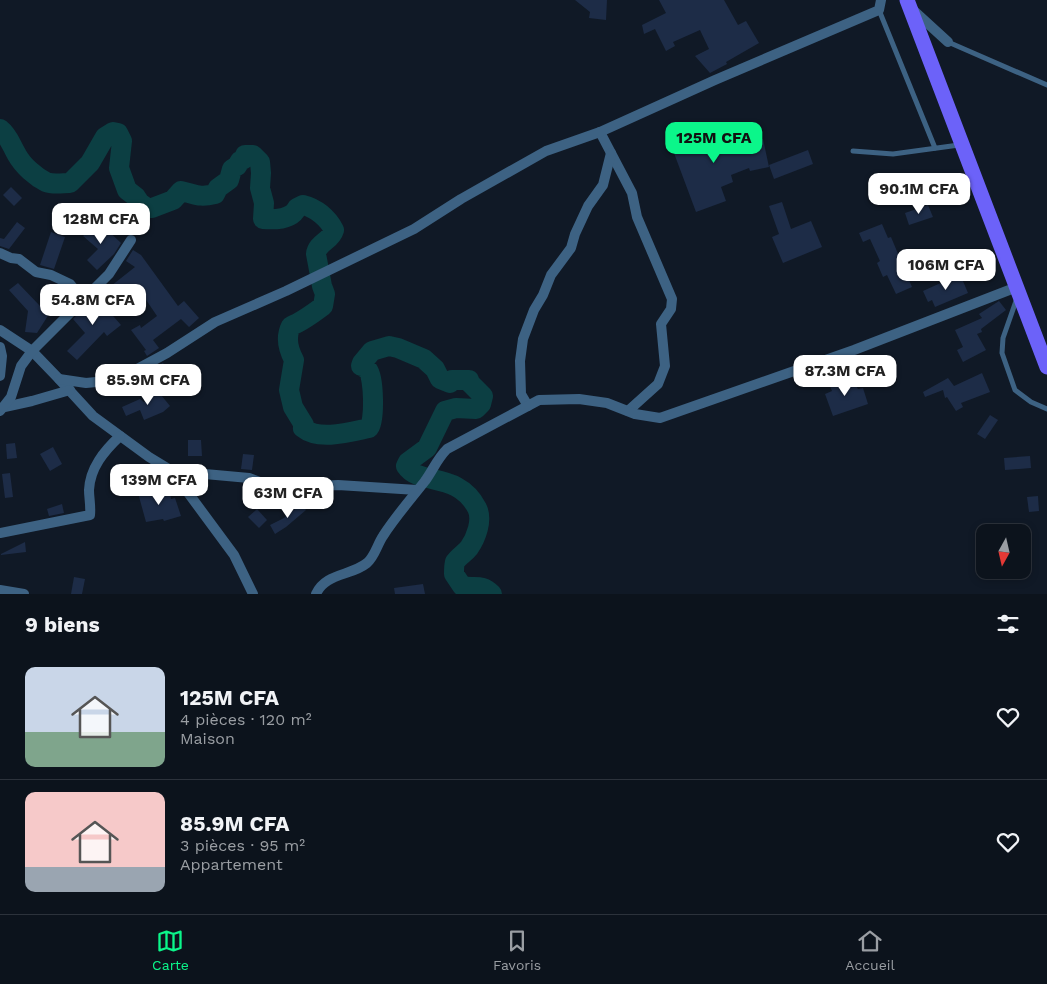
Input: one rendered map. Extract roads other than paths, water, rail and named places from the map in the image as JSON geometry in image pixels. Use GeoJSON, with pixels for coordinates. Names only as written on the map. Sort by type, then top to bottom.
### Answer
{"type":"FeatureCollection","features":[{"type":"Feature","properties":{"kind":"main road"},"geometry":{"type":"LineString","coordinates":[[908,3],[1047,367]]}},
{"type":"Feature","properties":{"kind":"street"},"geometry":{"type":"LineString","coordinates":[[908,3],[948,42]]}},
{"type":"Feature","properties":{"kind":"street"},"geometry":{"type":"LineString","coordinates":[[59,378],[86,383],[117,380],[167,353],[214,322],[320,275],[414,230],[461,199],[546,150],[600,132],[880,5]]}},
{"type":"Feature","properties":{"kind":"street"},"geometry":{"type":"LineString","coordinates":[[600,132],[632,193],[637,217],[672,299],[671,308],[661,324],[665,366],[658,384],[628,411]]}},
{"type":"Feature","properties":{"kind":"street"},"geometry":{"type":"LineString","coordinates":[[528,406],[521,394],[520,361],[523,339],[534,310],[543,295],[551,275],[571,248],[575,234],[588,206],[603,185],[611,153]]}},
{"type":"Feature","properties":{"kind":"street"},"geometry":{"type":"LineString","coordinates":[[0,407],[11,396],[21,366],[32,351],[109,274],[131,240]]}},
{"type":"Feature","properties":{"kind":"street"},"geometry":{"type":"LineString","coordinates":[[0,253],[10,258],[19,259],[36,272],[52,275],[70,284],[80,296],[79,303]]}},
{"type":"Feature","properties":{"kind":"street"},"geometry":{"type":"LineString","coordinates":[[316,594],[318,587],[324,582],[366,564],[372,558],[383,536],[427,477],[439,456],[447,449],[539,400],[579,399],[606,403],[635,414],[660,418],[1018,290]]}},
{"type":"Feature","properties":{"kind":"street"},"geometry":{"type":"LineString","coordinates":[[0,330],[32,351],[59,378],[92,416],[172,471],[234,555],[253,594]]}},
{"type":"Feature","properties":{"kind":"street"},"geometry":{"type":"LineString","coordinates":[[0,346],[2,356],[0,376]]}},
{"type":"Feature","properties":{"kind":"street"},"geometry":{"type":"LineString","coordinates":[[0,407],[32,401],[70,390]]}},
{"type":"Feature","properties":{"kind":"street"},"geometry":{"type":"LineString","coordinates":[[0,533],[90,514],[89,490],[93,471],[107,448],[120,436]]}},
{"type":"Feature","properties":{"kind":"street"},"geometry":{"type":"LineString","coordinates":[[172,471],[250,478],[270,486],[287,488],[338,485],[417,490]]}},
{"type":"Feature","properties":{"kind":"street"},"geometry":{"type":"LineString","coordinates":[[0,590],[24,594]]}},
{"type":"Feature","properties":{"kind":"lane"},"geometry":{"type":"LineString","coordinates":[[880,5],[935,148]]}},
{"type":"Feature","properties":{"kind":"lane"},"geometry":{"type":"LineString","coordinates":[[948,42],[1047,85]]}},
{"type":"Feature","properties":{"kind":"lane"},"geometry":{"type":"LineString","coordinates":[[853,151],[893,154],[962,145]]}},
{"type":"Feature","properties":{"kind":"lane"},"geometry":{"type":"LineString","coordinates":[[1018,290],[1003,338],[1002,353],[1015,390],[1031,402],[1047,409]]}},
{"type":"Feature","properties":{"kind":"waterway"},"geometry":{"type":"LineString","coordinates":[[0,129],[8,138],[26,167],[42,180],[55,184],[70,183],[90,163],[105,137],[113,132],[118,133],[122,141],[119,168],[127,190],[147,208],[173,200],[181,191],[201,196],[215,194],[218,188],[229,180],[232,169],[244,159],[245,155],[253,155],[260,162],[260,188],[264,203],[263,219],[287,217],[303,205],[312,208],[325,218],[334,230],[330,237],[319,247],[316,254],[325,294],[323,306],[291,326],[288,335],[289,348],[294,360],[289,390],[293,407],[304,425],[303,428],[317,434],[344,433],[369,428],[373,409],[372,381],[368,370],[361,366],[372,351],[389,346],[424,359],[435,369],[440,379],[450,383],[452,380],[469,380],[483,396],[481,404],[476,409],[456,408],[445,411],[427,448],[408,462],[406,466],[420,476],[450,484],[469,496],[479,513],[479,523],[469,548],[455,562],[454,574],[462,586],[481,587],[492,594]]}}]}
